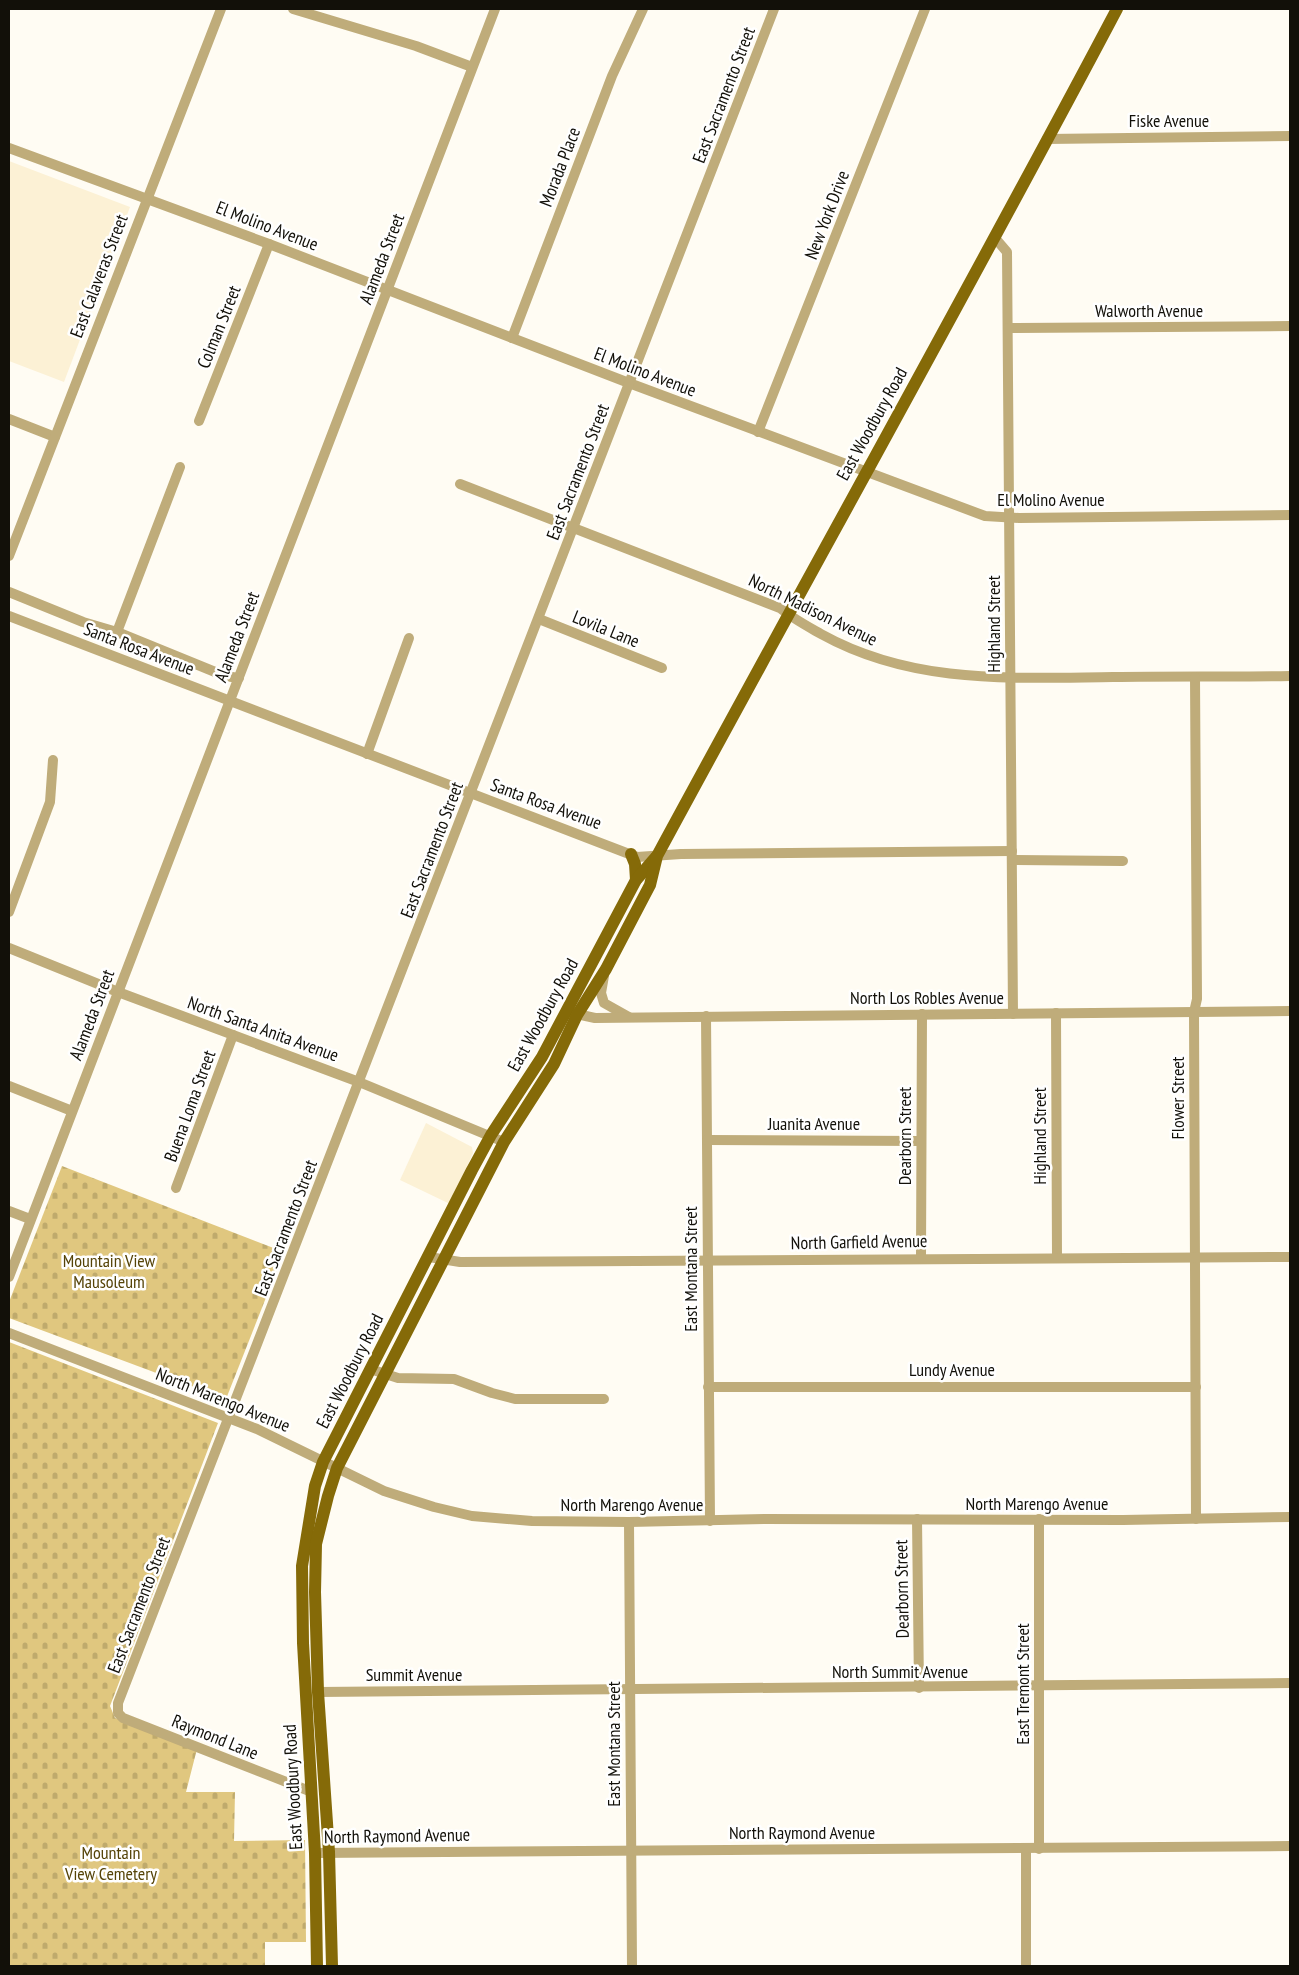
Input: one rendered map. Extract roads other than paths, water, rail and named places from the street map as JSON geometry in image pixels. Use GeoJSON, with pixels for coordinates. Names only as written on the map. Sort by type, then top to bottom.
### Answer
{"type":"FeatureCollection","features":[{"type":"Feature","properties":{"kind":"main road","name":"East Woodbury Road"},"geometry":{"type":"LineString","coordinates":[[318,1966],[315,1853],[303,1643],[302,1566],[315,1486],[323,1462],[491,1135],[571,1012],[636,880],[657,856],[995,238],[1117,9]]}},
{"type":"Feature","properties":{"kind":"main road"},"geometry":{"type":"LineString","coordinates":[[631,854],[635,864],[636,880]]}},
{"type":"Feature","properties":{"kind":"main road","name":"East Woodbury Road"},"geometry":{"type":"LineString","coordinates":[[332,1966],[329,1852],[318,1692],[315,1592],[316,1544],[337,1468],[504,1142],[554,1064],[571,1012],[606,969],[650,885],[657,856]]}},
{"type":"Feature","properties":{"kind":"main road"},"geometry":{"type":"LineString","coordinates":[[526,1083],[538,1090]]}},
{"type":"Feature","properties":{"kind":"street","name":"East Calaveras Street"},"geometry":{"type":"LineString","coordinates":[[9,556],[221,9]]}},
{"type":"Feature","properties":{"kind":"street"},"geometry":{"type":"LineString","coordinates":[[293,9],[416,46],[472,67]]}},
{"type":"Feature","properties":{"kind":"street","name":"Alameda Street"},"geometry":{"type":"LineString","coordinates":[[9,1277],[495,9]]}},
{"type":"Feature","properties":{"kind":"street","name":"Morada Place"},"geometry":{"type":"LineString","coordinates":[[512,338],[612,76],[643,9]]}},
{"type":"Feature","properties":{"kind":"street","name":"East Sacramento Street"},"geometry":{"type":"LineString","coordinates":[[118,1702],[230,1418],[774,9]]}},
{"type":"Feature","properties":{"kind":"street","name":"New York Drive"},"geometry":{"type":"LineString","coordinates":[[758,432],[925,9]]}},
{"type":"Feature","properties":{"kind":"street","name":"Fiske Avenue"},"geometry":{"type":"LineString","coordinates":[[1047,139],[1290,136]]}},
{"type":"Feature","properties":{"kind":"street","name":"El Molino Avenue"},"geometry":{"type":"LineString","coordinates":[[9,148],[269,244],[758,432],[986,516],[1010,518],[1290,515]]}},
{"type":"Feature","properties":{"kind":"street","name":"Highland Street"},"geometry":{"type":"LineString","coordinates":[[995,238],[1007,252],[1013,1014]]}},
{"type":"Feature","properties":{"kind":"street","name":"Colman Street"},"geometry":{"type":"LineString","coordinates":[[199,421],[269,244]]}},
{"type":"Feature","properties":{"kind":"street","name":"Walworth Avenue"},"geometry":{"type":"LineString","coordinates":[[1008,328],[1290,326]]}},
{"type":"Feature","properties":{"kind":"street"},"geometry":{"type":"LineString","coordinates":[[9,419],[55,436]]}},
{"type":"Feature","properties":{"kind":"street"},"geometry":{"type":"LineString","coordinates":[[117,632],[180,466]]}},
{"type":"Feature","properties":{"kind":"street","name":"North Madison Avenue"},"geometry":{"type":"LineString","coordinates":[[460,484],[780,608],[837,643],[877,659],[940,674],[1010,678],[1290,676]]}},
{"type":"Feature","properties":{"kind":"street","name":"Santa Rosa Avenue"},"geometry":{"type":"LineString","coordinates":[[9,592],[83,622],[117,632],[218,673],[239,678]]}},
{"type":"Feature","properties":{"kind":"street","name":"Santa Rosa Avenue"},"geometry":{"type":"LineString","coordinates":[[9,616],[637,857],[942,850],[1012,856],[1123,861]]}},
{"type":"Feature","properties":{"kind":"street","name":"Lovila Lane"},"geometry":{"type":"LineString","coordinates":[[539,620],[662,668]]}},
{"type":"Feature","properties":{"kind":"street"},"geometry":{"type":"LineString","coordinates":[[367,754],[409,638]]}},
{"type":"Feature","properties":{"kind":"street","name":"Flower Street"},"geometry":{"type":"LineString","coordinates":[[1195,677],[1197,999],[1194,1012],[1196,1519]]}},
{"type":"Feature","properties":{"kind":"street"},"geometry":{"type":"LineString","coordinates":[[9,912],[50,802],[53,760]]}},
{"type":"Feature","properties":{"kind":"street","name":"North Santa Anita Avenue"},"geometry":{"type":"LineString","coordinates":[[9,948],[118,992],[360,1082],[504,1142]]}},
{"type":"Feature","properties":{"kind":"street"},"geometry":{"type":"LineString","coordinates":[[606,969],[601,993],[604,1003],[630,1017]]}},
{"type":"Feature","properties":{"kind":"street","name":"North Los Robles Avenue"},"geometry":{"type":"LineString","coordinates":[[571,1012],[592,1018],[1290,1011]]}},
{"type":"Feature","properties":{"kind":"street","name":"Highland Street"},"geometry":{"type":"LineString","coordinates":[[1056,1013],[1057,1258]]}},
{"type":"Feature","properties":{"kind":"street","name":"Dearborn Street"},"geometry":{"type":"LineString","coordinates":[[920,1258],[922,1014]]}},
{"type":"Feature","properties":{"kind":"street","name":"East Montana Street"},"geometry":{"type":"LineString","coordinates":[[706,1016],[710,1522]]}},
{"type":"Feature","properties":{"kind":"street","name":"Buena Loma Street"},"geometry":{"type":"LineString","coordinates":[[176,1188],[233,1035]]}},
{"type":"Feature","properties":{"kind":"street"},"geometry":{"type":"LineString","coordinates":[[9,1086],[72,1111]]}},
{"type":"Feature","properties":{"kind":"street","name":"Juanita Avenue"},"geometry":{"type":"LineString","coordinates":[[707,1140],[921,1140]]}},
{"type":"Feature","properties":{"kind":"street"},"geometry":{"type":"LineString","coordinates":[[9,1211],[30,1219]]}},
{"type":"Feature","properties":{"kind":"street","name":"North Garfield Avenue"},"geometry":{"type":"LineString","coordinates":[[429,1258],[460,1262],[1290,1257]]}},
{"type":"Feature","properties":{"kind":"street","name":"North Marengo Avenue"},"geometry":{"type":"LineString","coordinates":[[9,1333],[258,1429],[384,1491],[434,1507],[472,1516],[532,1522],[1290,1517]]}},
{"type":"Feature","properties":{"kind":"street"},"geometry":{"type":"LineString","coordinates":[[370,1369],[398,1378],[454,1379],[492,1394],[515,1399],[604,1399]]}},
{"type":"Feature","properties":{"kind":"street","name":"Lundy Avenue"},"geometry":{"type":"LineString","coordinates":[[708,1387],[1196,1387]]}},
{"type":"Feature","properties":{"kind":"street","name":"Dearborn Street"},"geometry":{"type":"LineString","coordinates":[[917,1519],[919,1688]]}},
{"type":"Feature","properties":{"kind":"street","name":"East Tremont Street"},"geometry":{"type":"LineString","coordinates":[[1039,1519],[1039,1848]]}},
{"type":"Feature","properties":{"kind":"street","name":"East Montana Street"},"geometry":{"type":"LineString","coordinates":[[629,1522],[632,1966]]}},
{"type":"Feature","properties":{"kind":"street","name":"North Summit Avenue"},"geometry":{"type":"LineString","coordinates":[[511,1691],[1290,1683]]}},
{"type":"Feature","properties":{"kind":"street","name":"Summit Avenue"},"geometry":{"type":"LineString","coordinates":[[318,1692],[511,1691]]}},
{"type":"Feature","properties":{"kind":"street","name":"Raymond Lane"},"geometry":{"type":"LineString","coordinates":[[118,1702],[118,1713],[123,1718],[302,1790],[312,1792]]}},
{"type":"Feature","properties":{"kind":"street","name":"North Raymond Avenue"},"geometry":{"type":"LineString","coordinates":[[315,1853],[1290,1846]]}},
{"type":"Feature","properties":{"kind":"street"},"geometry":{"type":"LineString","coordinates":[[1026,1848],[1026,1966]]}},
{"type":"Feature","properties":{"kind":"park label","name":"Mountain View Mausoleum"},"geometry":{"type":"Point","coordinates":[109,1271]}},
{"type":"Feature","properties":{"kind":"park label","name":"Mountain View Cemetery"},"geometry":{"type":"Point","coordinates":[111,1864]}}]}
